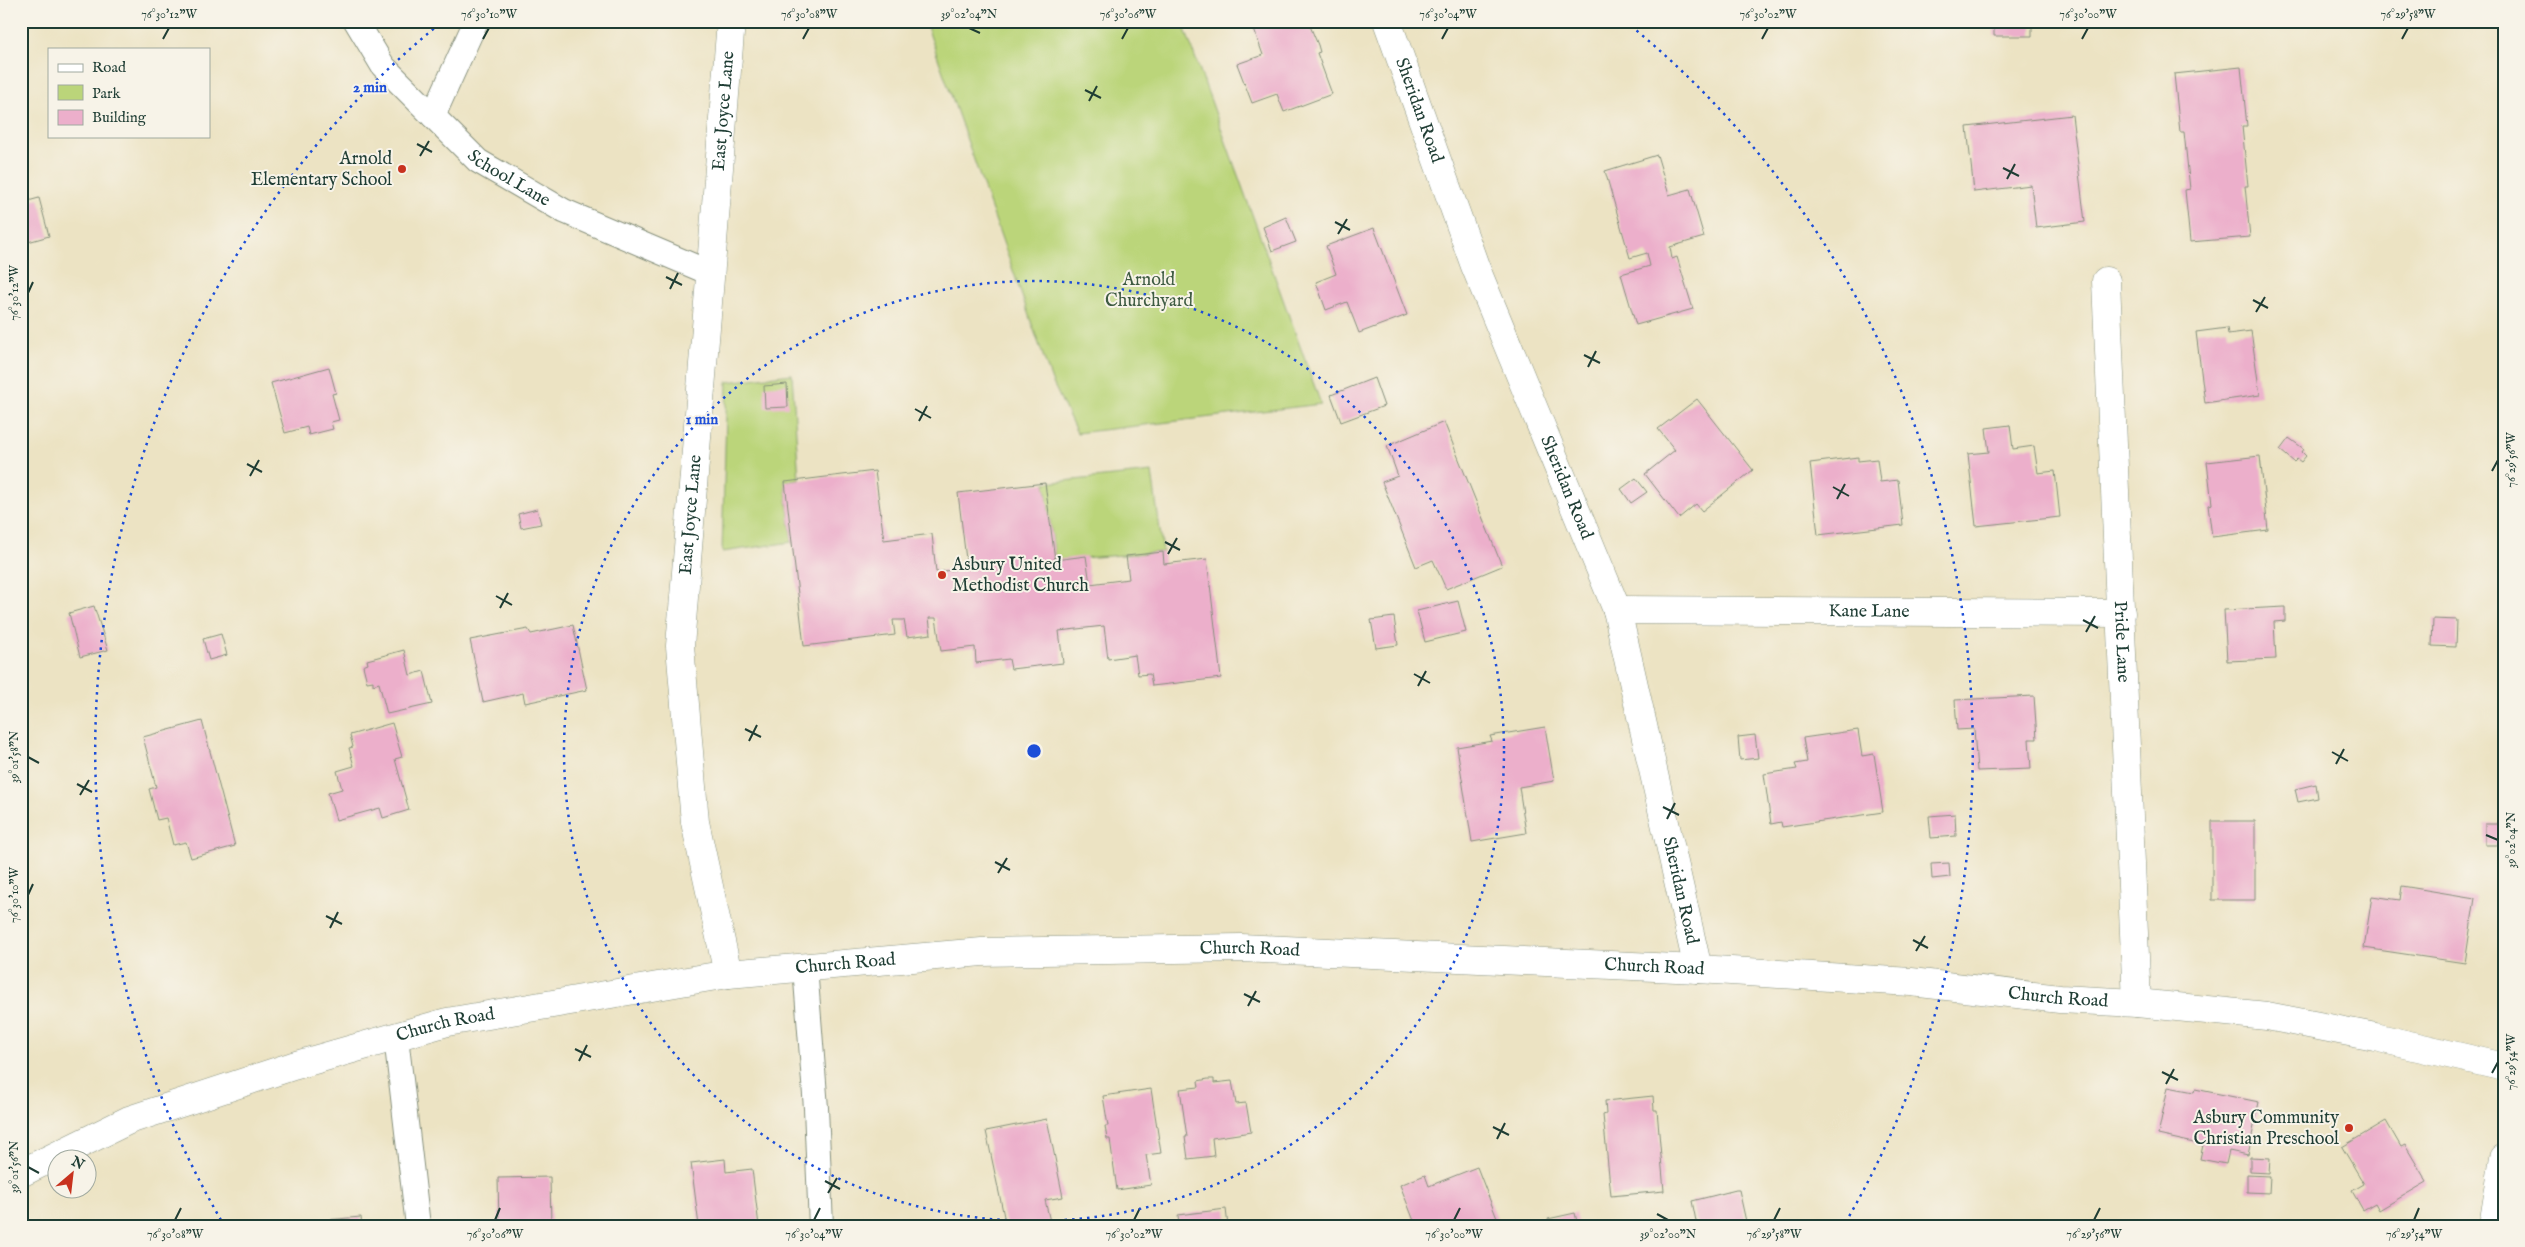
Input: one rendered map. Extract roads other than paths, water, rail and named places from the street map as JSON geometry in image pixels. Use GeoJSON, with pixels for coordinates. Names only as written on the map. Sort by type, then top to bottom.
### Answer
{"type":"FeatureCollection","features":[{"type":"Feature","properties":{"kind":"street","name":"East Joyce Lane"},"geometry":{"type":"LineString","coordinates":[[728,974],[694,822],[680,646],[731,21]]}},
{"type":"Feature","properties":{"kind":"street","name":"Sheridan Road"},"geometry":{"type":"LineString","coordinates":[[1387,21],[1475,266],[1617,610],[1698,969]]}},
{"type":"Feature","properties":{"kind":"street","name":"Pride Lane"},"geometry":{"type":"LineString","coordinates":[[2106,281],[2137,1003]]}},
{"type":"Feature","properties":{"kind":"street","name":"Kane Lane"},"geometry":{"type":"LineString","coordinates":[[1617,610],[2121,612]]}},
{"type":"Feature","properties":{"kind":"street","name":"Church Road"},"geometry":{"type":"LineString","coordinates":[[21,1174],[129,1120],[293,1066],[448,1022],[728,974],[982,952],[1242,948],[1698,969],[1911,982],[2060,999],[2137,1003],[2267,1016],[2374,1037],[2504,1067]]}},
{"type":"Feature","properties":{"kind":"street"},"geometry":{"type":"LineString","coordinates":[[2493,1226],[2504,1158]]}},
{"type":"Feature","properties":{"kind":"lane","name":"School Lane"},"geometry":{"type":"LineString","coordinates":[[356,21],[383,66],[478,161],[555,206],[710,273]]}},
{"type":"Feature","properties":{"kind":"lane"},"geometry":{"type":"LineString","coordinates":[[432,116],[476,21]]}},
{"type":"Feature","properties":{"kind":"lane"},"geometry":{"type":"LineString","coordinates":[[805,967],[816,1108],[821,1226]]}},
{"type":"Feature","properties":{"kind":"lane"},"geometry":{"type":"LineString","coordinates":[[396,1037],[418,1226]]}},
{"type":"Feature","properties":{"kind":"place","name":"Arnold Elementary School"},"geometry":{"type":"Point","coordinates":[402,169]}},
{"type":"Feature","properties":{"kind":"place","name":"Asbury United Methodist Church"},"geometry":{"type":"Point","coordinates":[942,575]}},
{"type":"Feature","properties":{"kind":"place","name":"Asbury Community Christian Preschool"},"geometry":{"type":"Point","coordinates":[2349,1128]}},
{"type":"Feature","properties":{"kind":"park label","name":"Arnold Churchyard"},"geometry":{"type":"Point","coordinates":[1149,290]}}]}
